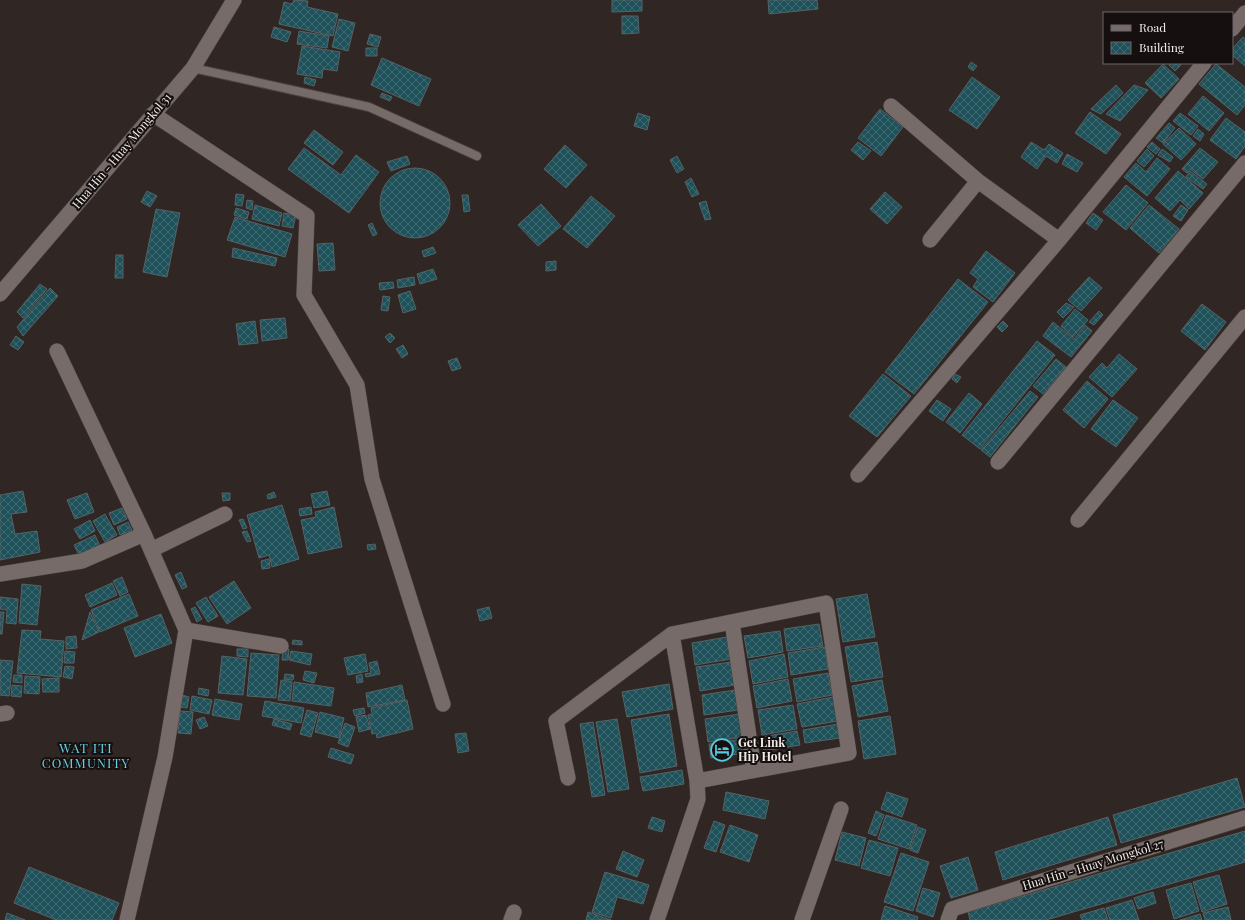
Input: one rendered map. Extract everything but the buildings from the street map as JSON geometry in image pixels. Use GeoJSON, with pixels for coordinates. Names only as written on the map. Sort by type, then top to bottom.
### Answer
{"type":"FeatureCollection","features":[{"type":"Feature","properties":{"kind":"street","name":"Hua Hin - Huay Mongkol 31"},"geometry":{"type":"LineString","coordinates":[[0,294],[193,68],[234,0]]}},
{"type":"Feature","properties":{"kind":"street"},"geometry":{"type":"LineString","coordinates":[[1233,28],[1245,13]]}},
{"type":"Feature","properties":{"kind":"street"},"geometry":{"type":"LineString","coordinates":[[858,475],[1059,240],[1203,64]]}},
{"type":"Feature","properties":{"kind":"street"},"geometry":{"type":"LineString","coordinates":[[891,106],[978,181],[1059,240]]}},
{"type":"Feature","properties":{"kind":"street"},"geometry":{"type":"LineString","coordinates":[[153,114],[306,216],[304,296],[357,385],[372,479],[443,704]]}},
{"type":"Feature","properties":{"kind":"street"},"geometry":{"type":"LineString","coordinates":[[998,462],[1245,163]]}},
{"type":"Feature","properties":{"kind":"street"},"geometry":{"type":"LineString","coordinates":[[930,240],[978,181]]}},
{"type":"Feature","properties":{"kind":"street"},"geometry":{"type":"LineString","coordinates":[[1078,520],[1245,317]]}},
{"type":"Feature","properties":{"kind":"street"},"geometry":{"type":"LineString","coordinates":[[57,351],[144,534],[186,630],[165,758],[127,920]]}},
{"type":"Feature","properties":{"kind":"street"},"geometry":{"type":"LineString","coordinates":[[151,550],[225,514]]}},
{"type":"Feature","properties":{"kind":"street"},"geometry":{"type":"LineString","coordinates":[[0,574],[82,562],[144,534]]}},
{"type":"Feature","properties":{"kind":"street"},"geometry":{"type":"LineString","coordinates":[[568,778],[556,721],[672,634],[826,603],[849,753],[697,781]]}},
{"type":"Feature","properties":{"kind":"street"},"geometry":{"type":"LineString","coordinates":[[732,622],[754,770]]}},
{"type":"Feature","properties":{"kind":"street"},"geometry":{"type":"LineString","coordinates":[[186,630],[281,646]]}},
{"type":"Feature","properties":{"kind":"street"},"geometry":{"type":"LineString","coordinates":[[657,920],[698,800],[697,781],[672,634]]}},
{"type":"Feature","properties":{"kind":"street"},"geometry":{"type":"LineString","coordinates":[[802,920],[841,809]]}},
{"type":"Feature","properties":{"kind":"street","name":"Hua Hin - Huay Mongkol 27"},"geometry":{"type":"LineString","coordinates":[[948,920],[952,909],[1245,818]]}},
{"type":"Feature","properties":{"kind":"lane"},"geometry":{"type":"LineString","coordinates":[[193,68],[369,107],[478,156]]}},
{"type":"Feature","properties":{"kind":"place","name":"Get Link Hip Hotel"},"geometry":{"type":"Point","coordinates":[722,750]}},
{"type":"Feature","properties":{"kind":"district","name":"WAT ITI COMMUNITY"},"geometry":{"type":"Point","coordinates":[86,756]}}]}
